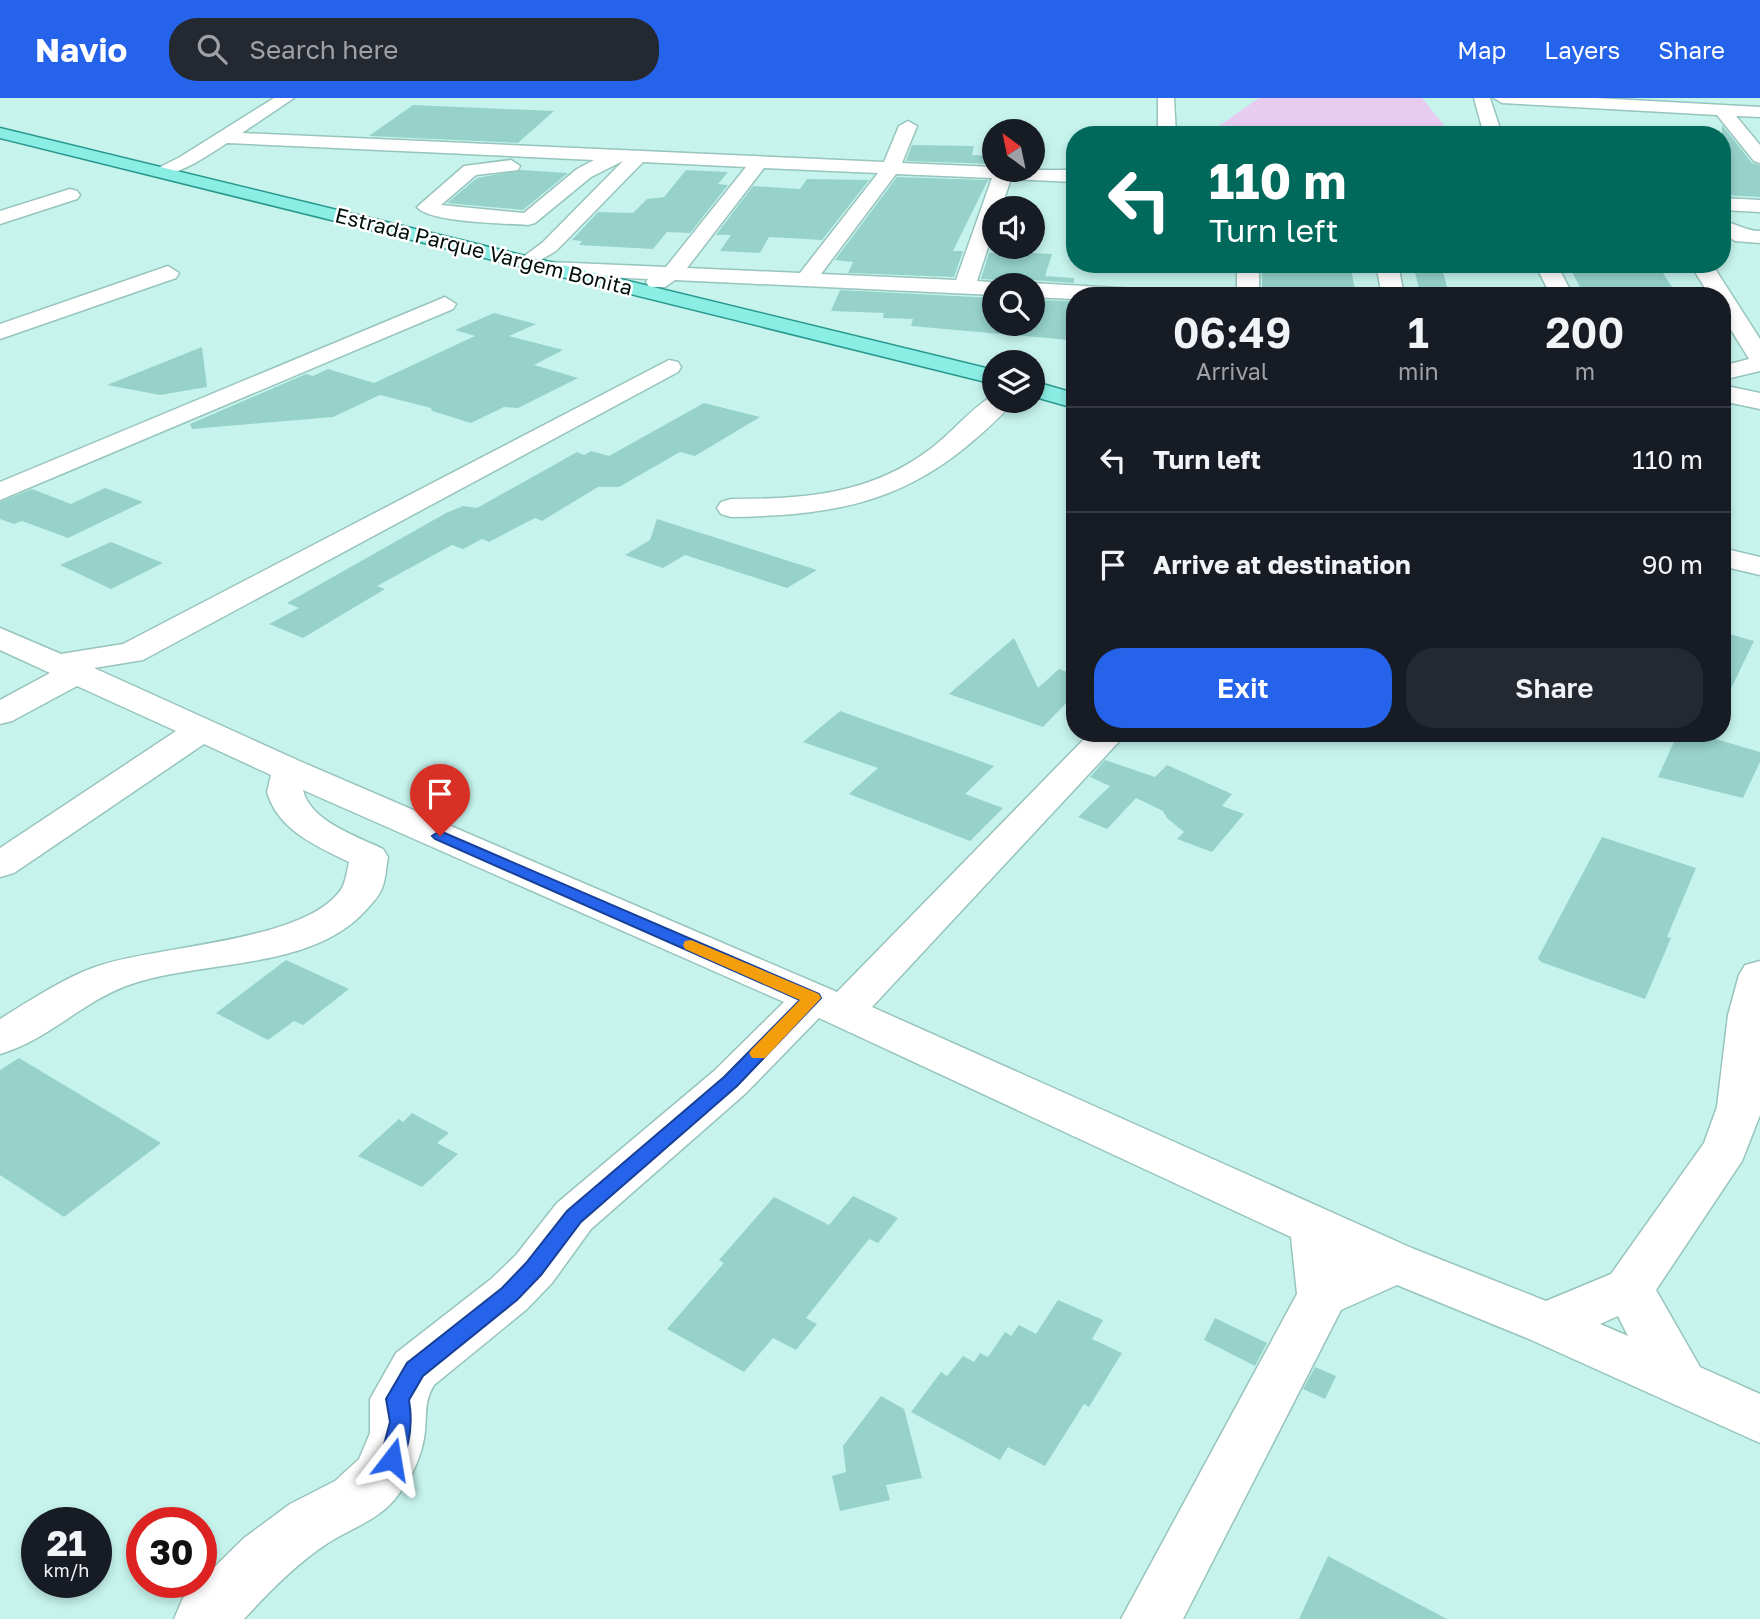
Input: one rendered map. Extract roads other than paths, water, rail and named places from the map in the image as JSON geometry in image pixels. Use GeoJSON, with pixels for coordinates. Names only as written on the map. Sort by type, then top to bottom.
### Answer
{"type":"FeatureCollection","features":[{"type":"Feature","properties":{"kind":"main road","name":"Estrada Parque Vargem Bonita"},"geometry":{"type":"LineString","coordinates":[[0,133],[982,372]]}},
{"type":"Feature","properties":{"kind":"main road"},"geometry":{"type":"LineString","coordinates":[[1045,380],[1066,383]]}},
{"type":"Feature","properties":{"kind":"main road"},"geometry":{"type":"LineString","coordinates":[[1045,392],[1066,399]]}},
{"type":"Feature","properties":{"kind":"street"},"geometry":{"type":"LineString","coordinates":[[161,171],[187,161],[286,98]]}},
{"type":"Feature","properties":{"kind":"street"},"geometry":{"type":"LineString","coordinates":[[1166,98],[1167,126]]}},
{"type":"Feature","properties":{"kind":"street"},"geometry":{"type":"LineString","coordinates":[[1482,98],[1490,126]]}},
{"type":"Feature","properties":{"kind":"street"},"geometry":{"type":"LineString","coordinates":[[1502,98],[1760,112]]}},
{"type":"Feature","properties":{"kind":"street"},"geometry":{"type":"LineString","coordinates":[[1599,103],[1610,119]]}},
{"type":"Feature","properties":{"kind":"street"},"geometry":{"type":"LineString","coordinates":[[1722,110],[1760,157]]}},
{"type":"Feature","properties":{"kind":"street"},"geometry":{"type":"LineString","coordinates":[[806,279],[891,168],[908,126]]}},
{"type":"Feature","properties":{"kind":"street"},"geometry":{"type":"LineString","coordinates":[[226,138],[982,172]]}},
{"type":"Feature","properties":{"kind":"street"},"geometry":{"type":"LineString","coordinates":[[592,169],[477,168],[427,206],[438,211],[528,219],[592,169],[614,156]]}},
{"type":"Feature","properties":{"kind":"street"},"geometry":{"type":"LineString","coordinates":[[527,262],[549,247],[639,157]]}},
{"type":"Feature","properties":{"kind":"street"},"geometry":{"type":"LineString","coordinates":[[643,290],[673,272],[760,162]]}},
{"type":"Feature","properties":{"kind":"street"},"geometry":{"type":"LineString","coordinates":[[514,183],[532,167]]}},
{"type":"Feature","properties":{"kind":"street"},"geometry":{"type":"LineString","coordinates":[[1045,175],[1066,176]]}},
{"type":"Feature","properties":{"kind":"street"},"geometry":{"type":"LineString","coordinates":[[964,287],[1000,182]]}},
{"type":"Feature","properties":{"kind":"street"},"geometry":{"type":"LineString","coordinates":[[0,218],[70,195]]}},
{"type":"Feature","properties":{"kind":"street"},"geometry":{"type":"LineString","coordinates":[[478,216],[496,200]]}},
{"type":"Feature","properties":{"kind":"street"},"geometry":{"type":"LineString","coordinates":[[1731,204],[1760,206]]}},
{"type":"Feature","properties":{"kind":"street"},"geometry":{"type":"LineString","coordinates":[[1731,229],[1742,237],[1760,237]]}},
{"type":"Feature","properties":{"kind":"street"},"geometry":{"type":"LineString","coordinates":[[549,268],[982,288]]}},
{"type":"Feature","properties":{"kind":"street"},"geometry":{"type":"LineString","coordinates":[[0,332],[168,273]]}},
{"type":"Feature","properties":{"kind":"street"},"geometry":{"type":"LineString","coordinates":[[1072,287],[1112,284]]}},
{"type":"Feature","properties":{"kind":"street"},"geometry":{"type":"LineString","coordinates":[[1045,289],[1066,287]]}},
{"type":"Feature","properties":{"kind":"street"},"geometry":{"type":"LineString","coordinates":[[0,492],[445,304]]}},
{"type":"Feature","properties":{"kind":"street"},"geometry":{"type":"LineString","coordinates":[[1731,310],[1760,358]]}},
{"type":"Feature","properties":{"kind":"street"},"geometry":{"type":"LineString","coordinates":[[1731,371],[1760,364]]}},
{"type":"Feature","properties":{"kind":"street"},"geometry":{"type":"LineString","coordinates":[[0,714],[93,669],[669,367]]}},
{"type":"Feature","properties":{"kind":"street"},"geometry":{"type":"LineString","coordinates":[[1731,395],[1760,401]]}},
{"type":"Feature","properties":{"kind":"street"},"geometry":{"type":"LineString","coordinates":[[731,508],[821,506],[881,491],[957,444],[988,413]]}},
{"type":"Feature","properties":{"kind":"street"},"geometry":{"type":"LineString","coordinates":[[1731,559],[1760,566]]}},
{"type":"Feature","properties":{"kind":"street"},"geometry":{"type":"LineString","coordinates":[[0,638],[93,669],[202,730],[291,771],[827,1005],[1396,1264],[1547,1324],[1760,1419]]}},
{"type":"Feature","properties":{"kind":"street"},"geometry":{"type":"LineString","coordinates":[[0,865],[202,730]]}},
{"type":"Feature","properties":{"kind":"street"},"geometry":{"type":"LineString","coordinates":[[204,1619],[270,1554],[306,1525],[343,1507],[376,1482],[392,1459],[401,1422],[397,1399],[415,1369],[509,1294],[534,1269],[574,1216],[730,1082],[827,1005],[1101,742]]}},
{"type":"Feature","properties":{"kind":"street"},"geometry":{"type":"LineString","coordinates":[[0,1039],[114,975],[234,953],[275,942],[331,918],[353,903],[370,874],[369,857],[308,824],[289,807],[284,789],[291,771]]}},
{"type":"Feature","properties":{"kind":"street"},"geometry":{"type":"LineString","coordinates":[[1547,1324],[1629,1289],[1725,1149],[1740,1107],[1749,1015],[1760,975]]}},
{"type":"Feature","properties":{"kind":"street"},"geometry":{"type":"LineString","coordinates":[[1152,1619],[1323,1295],[1314,1227]]}},
{"type":"Feature","properties":{"kind":"street"},"geometry":{"type":"LineString","coordinates":[[1323,1295],[1396,1264]]}},
{"type":"Feature","properties":{"kind":"street"},"geometry":{"type":"LineString","coordinates":[[1629,1289],[1681,1384]]}}]}
